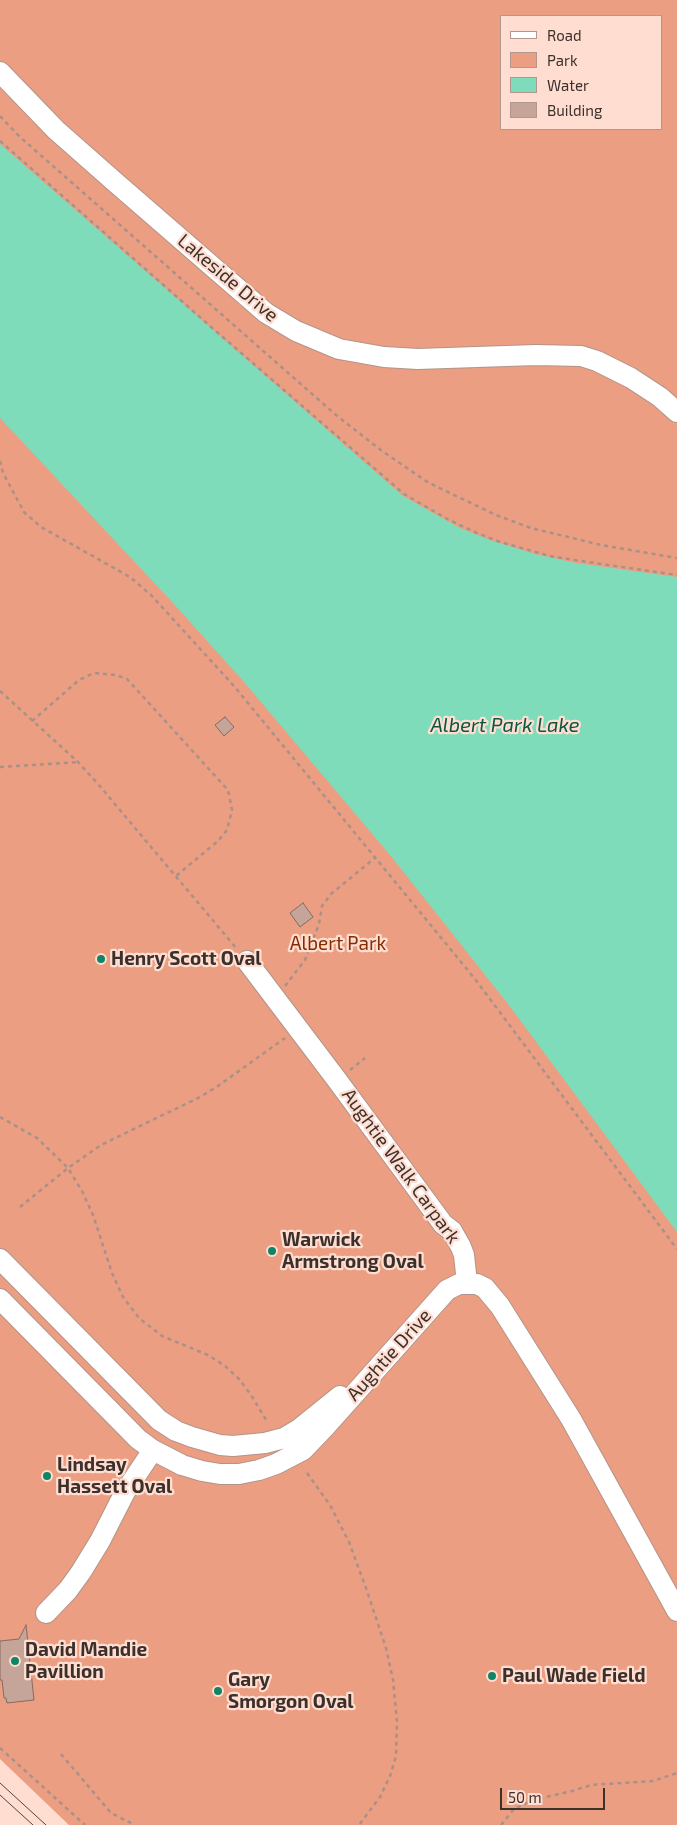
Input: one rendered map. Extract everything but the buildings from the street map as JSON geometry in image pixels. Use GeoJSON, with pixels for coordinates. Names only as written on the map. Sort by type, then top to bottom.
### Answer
{"type":"FeatureCollection","features":[{"type":"Feature","properties":{"kind":"street","name":"Lakeside Drive"},"geometry":{"type":"LineString","coordinates":[[0,72],[56,130],[115,182],[266,313],[296,331],[338,349],[384,358],[581,356],[597,361],[631,378],[660,397],[677,412]]}},
{"type":"Feature","properties":{"kind":"street","name":"Aughtie Walk Carpark"},"geometry":{"type":"LineString","coordinates":[[247,961],[443,1224],[457,1238],[464,1255],[467,1283]]}},
{"type":"Feature","properties":{"kind":"street"},"geometry":{"type":"LineString","coordinates":[[0,1259],[159,1420],[176,1431],[206,1442],[233,1446],[265,1443],[284,1438],[300,1429],[383,1362]]}},
{"type":"Feature","properties":{"kind":"street","name":"Aughtie Drive"},"geometry":{"type":"LineString","coordinates":[[0,1299],[127,1428],[153,1450],[182,1466],[220,1474],[246,1473],[276,1464],[303,1450],[447,1290],[459,1284],[467,1283]]}},
{"type":"Feature","properties":{"kind":"street"},"geometry":{"type":"LineString","coordinates":[[467,1283],[477,1284],[485,1288],[510,1321],[571,1419],[677,1611]]}},
{"type":"Feature","properties":{"kind":"street"},"geometry":{"type":"LineString","coordinates":[[46,1614],[82,1572],[125,1492],[153,1450]]}},
{"type":"Feature","properties":{"kind":"path"},"geometry":{"type":"LineString","coordinates":[[0,116],[20,137],[329,409],[382,451],[429,483],[496,515],[531,528],[601,545],[677,558]]}},
{"type":"Feature","properties":{"kind":"path"},"geometry":{"type":"LineString","coordinates":[[0,141],[404,494],[449,520],[477,533],[515,546],[574,560],[677,575]]}},
{"type":"Feature","properties":{"kind":"path"},"geometry":{"type":"LineString","coordinates":[[0,461],[3,473],[24,512],[41,527],[130,577],[151,595],[234,686],[376,856],[492,1001],[677,1249]]}},
{"type":"Feature","properties":{"kind":"path"},"geometry":{"type":"LineString","coordinates":[[32,721],[79,680],[94,673],[116,675],[127,679],[228,790],[232,810],[227,830],[218,841],[176,876]]}},
{"type":"Feature","properties":{"kind":"path"},"geometry":{"type":"LineString","coordinates":[[0,691],[78,762],[247,961]]}},
{"type":"Feature","properties":{"kind":"path"},"geometry":{"type":"LineString","coordinates":[[0,767],[78,762]]}},
{"type":"Feature","properties":{"kind":"path"},"geometry":{"type":"LineString","coordinates":[[273,994],[288,984],[305,960],[319,924],[322,906],[331,894],[376,856]]}},
{"type":"Feature","properties":{"kind":"path"},"geometry":{"type":"LineString","coordinates":[[20,1207],[68,1168],[101,1145],[218,1086],[298,1029]]}},
{"type":"Feature","properties":{"kind":"path"},"geometry":{"type":"LineString","coordinates":[[0,1117],[37,1138],[68,1168],[82,1191],[93,1215],[112,1273],[123,1297],[139,1318],[162,1336],[208,1355],[225,1366],[251,1394],[268,1423]]}},
{"type":"Feature","properties":{"kind":"path"},"geometry":{"type":"LineString","coordinates":[[307,1473],[330,1505],[349,1542],[386,1648],[393,1680],[397,1721],[396,1756],[390,1776],[380,1797],[359,1825]]}},
{"type":"Feature","properties":{"kind":"path"},"geometry":{"type":"LineString","coordinates":[[0,1748],[85,1825]]}},
{"type":"Feature","properties":{"kind":"path"},"geometry":{"type":"LineString","coordinates":[[61,1754],[111,1813],[135,1825]]}},
{"type":"Feature","properties":{"kind":"path"},"geometry":{"type":"LineString","coordinates":[[501,1825],[514,1809],[533,1800],[591,1785],[653,1781],[677,1774]]}},
{"type":"Feature","properties":{"kind":"green space","name":"Albert Park"},"geometry":{"type":"Polygon","coordinates":[[[0,0],[677,0],[677,1825],[69,1825],[0,1759],[0,0]]]}},
{"type":"Feature","properties":{"kind":"water","name":"Albert Park Lake"},"geometry":{"type":"Polygon","coordinates":[[[0,144],[403,496],[460,528],[490,540],[535,554],[576,563],[677,577],[677,1232],[508,1004],[390,855],[244,682],[0,418],[0,144]]]}},
{"type":"Feature","properties":{"kind":"tram line"},"geometry":{"type":"LineString","coordinates":[[0,1783],[46,1825]]}},
{"type":"Feature","properties":{"kind":"tram line"},"geometry":{"type":"LineString","coordinates":[[0,1795],[33,1825]]}},
{"type":"Feature","properties":{"kind":"place","name":"Henry Scott Oval"},"geometry":{"type":"Point","coordinates":[101,959]}},
{"type":"Feature","properties":{"kind":"place","name":"Warwick Armstrong Oval"},"geometry":{"type":"Point","coordinates":[272,1251]}},
{"type":"Feature","properties":{"kind":"place","name":"Lindsay Hassett Oval"},"geometry":{"type":"Point","coordinates":[47,1476]}},
{"type":"Feature","properties":{"kind":"place","name":"David Mandie Pavillion"},"geometry":{"type":"Point","coordinates":[15,1661]}},
{"type":"Feature","properties":{"kind":"place","name":"Paul Wade Field"},"geometry":{"type":"Point","coordinates":[492,1676]}},
{"type":"Feature","properties":{"kind":"place","name":"Gary Smorgon Oval"},"geometry":{"type":"Point","coordinates":[218,1691]}}]}
